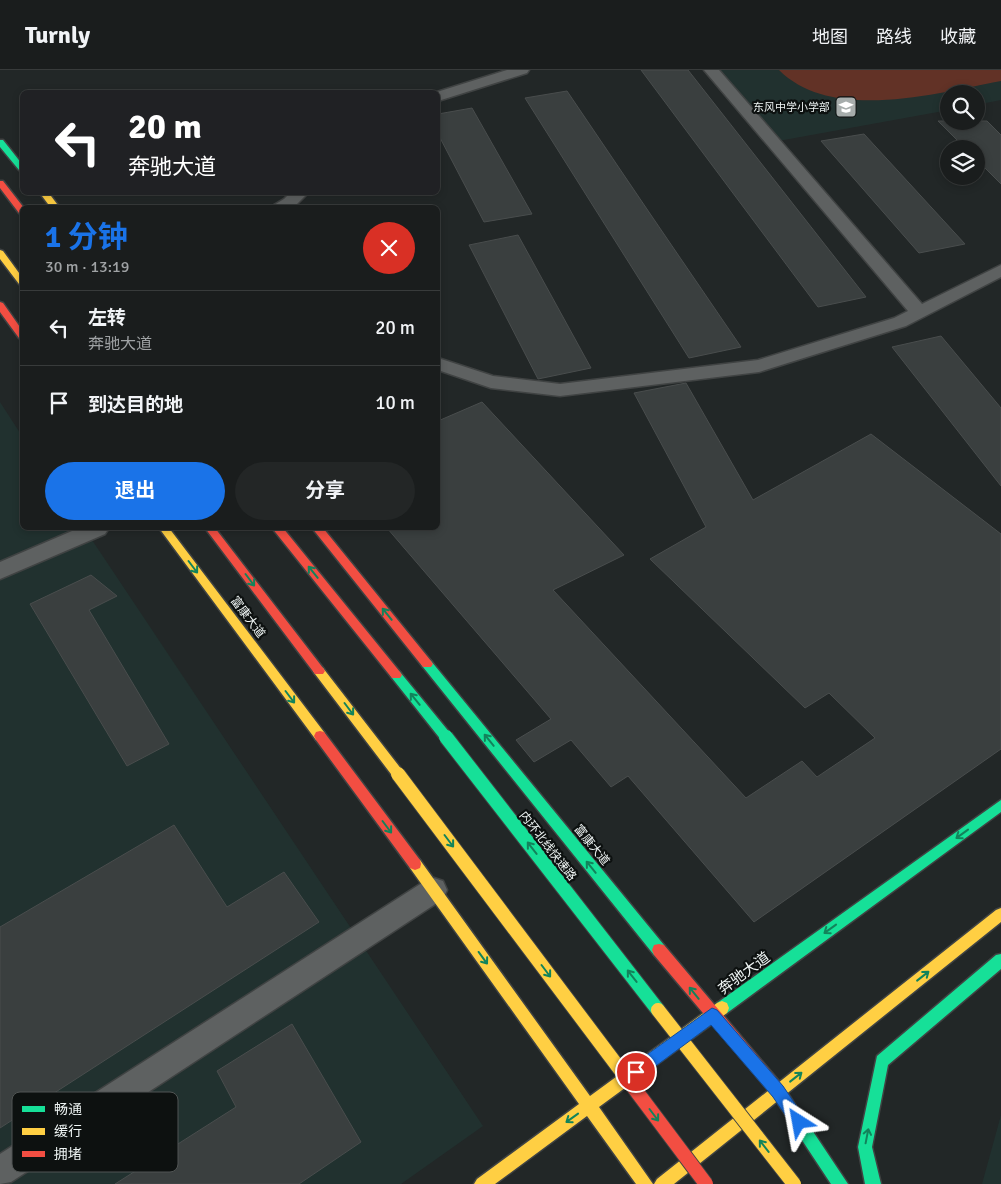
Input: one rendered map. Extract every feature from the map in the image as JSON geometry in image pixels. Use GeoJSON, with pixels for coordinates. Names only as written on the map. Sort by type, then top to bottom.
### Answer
{"type":"FeatureCollection","features":[{"type":"Feature","properties":{"kind":"main road"},"geometry":{"type":"LineString","coordinates":[[0,142],[20,166]]}},
{"type":"Feature","properties":{"kind":"main road"},"geometry":{"type":"LineString","coordinates":[[0,183],[20,208]]}},
{"type":"Feature","properties":{"kind":"main road"},"geometry":{"type":"LineString","coordinates":[[45,195],[54,205]]}},
{"type":"Feature","properties":{"kind":"main road"},"geometry":{"type":"LineString","coordinates":[[0,252],[20,279]]}},
{"type":"Feature","properties":{"kind":"main road"},"geometry":{"type":"LineString","coordinates":[[0,305],[20,333]]}},
{"type":"Feature","properties":{"kind":"main road","name":"富康大道"},"geometry":{"type":"LineString","coordinates":[[165,530],[434,890],[646,1184]]}},
{"type":"Feature","properties":{"kind":"main road"},"geometry":{"type":"LineString","coordinates":[[212,530],[706,1184]]}},
{"type":"Feature","properties":{"kind":"main road","name":"内环北线快速路"},"geometry":{"type":"LineString","coordinates":[[279,530],[446,737],[794,1184]]}},
{"type":"Feature","properties":{"kind":"main road","name":"富康大道"},"geometry":{"type":"LineString","coordinates":[[319,530],[712,1015],[778,1091],[840,1184]]}},
{"type":"Feature","properties":{"kind":"main road","name":"奔驰大道"},"geometry":{"type":"LineString","coordinates":[[482,1184],[1001,805]]}},
{"type":"Feature","properties":{"kind":"main road"},"geometry":{"type":"LineString","coordinates":[[662,1184],[1001,914]]}},
{"type":"Feature","properties":{"kind":"main road"},"geometry":{"type":"LineString","coordinates":[[873,1184],[865,1147],[882,1061],[1001,960]]}},
{"type":"Feature","properties":{"kind":"lane"},"geometry":{"type":"LineString","coordinates":[[440,96],[522,70]]}},
{"type":"Feature","properties":{"kind":"lane"},"geometry":{"type":"LineString","coordinates":[[711,70],[919,312]]}},
{"type":"Feature","properties":{"kind":"lane"},"geometry":{"type":"LineString","coordinates":[[440,365],[491,382],[560,390],[759,366],[900,322],[1001,270]]}},
{"type":"Feature","properties":{"kind":"lane"},"geometry":{"type":"LineString","coordinates":[[0,571],[93,530]]}},
{"type":"Feature","properties":{"kind":"lane"},"geometry":{"type":"LineString","coordinates":[[122,1092],[434,890]]}},
{"type":"Feature","properties":{"kind":"lane"},"geometry":{"type":"LineString","coordinates":[[0,1171],[12,1163]]}},
{"type":"Feature","properties":{"kind":"shaded area","name":"东风中学小学部"},"geometry":{"type":"Polygon","coordinates":[[[711,70],[1001,70],[1001,100],[985,103],[985,85],[940,85],[940,112],[773,142],[711,70]]]}},
{"type":"Feature","properties":{"kind":"shaded area"},"geometry":{"type":"Polygon","coordinates":[[[779,70],[1001,70],[1001,81],[981,85],[940,85],[940,93],[886,100],[856,100],[827,96],[801,86],[779,70]]]}},
{"type":"Feature","properties":{"kind":"shaded area"},"geometry":{"type":"Polygon","coordinates":[[[0,402],[20,433],[20,530],[85,530],[483,1126],[401,1184],[0,1184],[0,402]]]}},
{"type":"Feature","properties":{"kind":"shaded area"},"geometry":{"type":"Polygon","coordinates":[[[1001,1115],[1001,1184],[982,1184],[1001,1115]]]}},
{"type":"Feature","properties":{"kind":"building"},"geometry":{"type":"Polygon","coordinates":[[[641,70],[688,70],[866,297],[818,307],[641,70]]]}},
{"type":"Feature","properties":{"kind":"building"},"geometry":{"type":"Polygon","coordinates":[[[567,91],[741,347],[689,358],[525,98],[567,91]]]}},
{"type":"Feature","properties":{"kind":"building"},"geometry":{"type":"Polygon","coordinates":[[[472,108],[532,214],[484,222],[440,138],[440,114],[472,108]]]}},
{"type":"Feature","properties":{"kind":"building"},"geometry":{"type":"Polygon","coordinates":[[[985,121],[1001,135],[1001,184],[985,168],[985,140],[957,140],[947,130],[985,130],[985,121]]]}},
{"type":"Feature","properties":{"kind":"building"},"geometry":{"type":"Polygon","coordinates":[[[864,134],[965,244],[919,253],[821,141],[864,134]]]}},
{"type":"Feature","properties":{"kind":"building"},"geometry":{"type":"Polygon","coordinates":[[[518,235],[591,368],[538,379],[469,245],[518,235]]]}},
{"type":"Feature","properties":{"kind":"building"},"geometry":{"type":"Polygon","coordinates":[[[941,336],[1001,408],[1001,486],[892,347],[941,336]]]}},
{"type":"Feature","properties":{"kind":"building"},"geometry":{"type":"Polygon","coordinates":[[[686,383],[753,500],[871,434],[1001,534],[1001,749],[754,922],[628,776],[611,787],[571,740],[534,762],[516,740],[551,719],[389,530],[440,530],[440,420],[482,402],[624,555],[553,590],[746,798],[802,761],[817,777],[875,738],[829,693],[805,708],[650,559],[706,527],[634,393],[686,383]]]}},
{"type":"Feature","properties":{"kind":"building"},"geometry":{"type":"Polygon","coordinates":[[[91,575],[117,596],[89,610],[169,744],[127,766],[30,604],[91,575]]]}},
{"type":"Feature","properties":{"kind":"building"},"geometry":{"type":"Polygon","coordinates":[[[174,825],[227,907],[284,872],[319,922],[56,1092],[12,1092],[12,1120],[0,1128],[0,927],[174,825]]]}},
{"type":"Feature","properties":{"kind":"building"},"geometry":{"type":"Polygon","coordinates":[[[292,1024],[361,1142],[299,1184],[115,1184],[134,1172],[178,1172],[178,1144],[236,1107],[217,1071],[292,1024]]]}},
{"type":"Feature","properties":{"kind":"traffic: fast"},"geometry":{"type":"LineString","coordinates":[[0,142],[20,166]]}},
{"type":"Feature","properties":{"kind":"traffic: fast"},"geometry":{"type":"LineString","coordinates":[[427,664],[659,950]]}},
{"type":"Feature","properties":{"kind":"traffic: fast"},"geometry":{"type":"LineString","coordinates":[[396,675],[446,737]]}},
{"type":"Feature","properties":{"kind":"traffic: fast"},"geometry":{"type":"LineString","coordinates":[[446,737],[658,1010]]}},
{"type":"Feature","properties":{"kind":"traffic: fast"},"geometry":{"type":"LineString","coordinates":[[722,1008],[1001,805]]}},
{"type":"Feature","properties":{"kind":"traffic: fast"},"geometry":{"type":"LineString","coordinates":[[873,1184],[865,1147],[882,1061],[1001,960]]}},
{"type":"Feature","properties":{"kind":"traffic: fast"},"geometry":{"type":"LineString","coordinates":[[797,1120],[840,1184]]}},
{"type":"Feature","properties":{"kind":"traffic: slow"},"geometry":{"type":"LineString","coordinates":[[45,195],[54,205]]}},
{"type":"Feature","properties":{"kind":"traffic: slow"},"geometry":{"type":"LineString","coordinates":[[0,253],[20,279]]}},
{"type":"Feature","properties":{"kind":"traffic: slow"},"geometry":{"type":"LineString","coordinates":[[166,530],[320,736]]}},
{"type":"Feature","properties":{"kind":"traffic: slow"},"geometry":{"type":"LineString","coordinates":[[319,671],[398,774]]}},
{"type":"Feature","properties":{"kind":"traffic: slow"},"geometry":{"type":"LineString","coordinates":[[398,774],[628,1080]]}},
{"type":"Feature","properties":{"kind":"traffic: slow"},"geometry":{"type":"LineString","coordinates":[[415,864],[645,1184]]}},
{"type":"Feature","properties":{"kind":"traffic: slow"},"geometry":{"type":"LineString","coordinates":[[662,1184],[1001,914]]}},
{"type":"Feature","properties":{"kind":"traffic: slow"},"geometry":{"type":"LineString","coordinates":[[482,1184],[722,1008]]}},
{"type":"Feature","properties":{"kind":"traffic: slow"},"geometry":{"type":"LineString","coordinates":[[658,1010],[794,1184]]}},
{"type":"Feature","properties":{"kind":"traffic: jam"},"geometry":{"type":"LineString","coordinates":[[0,183],[20,208]]}},
{"type":"Feature","properties":{"kind":"traffic: jam"},"geometry":{"type":"LineString","coordinates":[[0,305],[20,333]]}},
{"type":"Feature","properties":{"kind":"traffic: jam"},"geometry":{"type":"LineString","coordinates":[[212,530],[319,671]]}},
{"type":"Feature","properties":{"kind":"traffic: jam"},"geometry":{"type":"LineString","coordinates":[[279,530],[396,675]]}},
{"type":"Feature","properties":{"kind":"traffic: jam"},"geometry":{"type":"LineString","coordinates":[[319,530],[427,664]]}},
{"type":"Feature","properties":{"kind":"traffic: jam"},"geometry":{"type":"LineString","coordinates":[[320,736],[415,864]]}},
{"type":"Feature","properties":{"kind":"traffic: jam"},"geometry":{"type":"LineString","coordinates":[[659,950],[778,1091],[797,1120]]}},
{"type":"Feature","properties":{"kind":"traffic: jam"},"geometry":{"type":"LineString","coordinates":[[628,1080],[706,1184]]}},
{"type":"Feature","properties":{"kind":"place","name":"东风中学小学部"},"geometry":{"type":"Point","coordinates":[846,107]}},
{"type":"Feature","properties":{"kind":"route"},"geometry":{"type":"LineString","coordinates":[[636,1072],[712,1015],[778,1091],[799,1122]]}}]}
